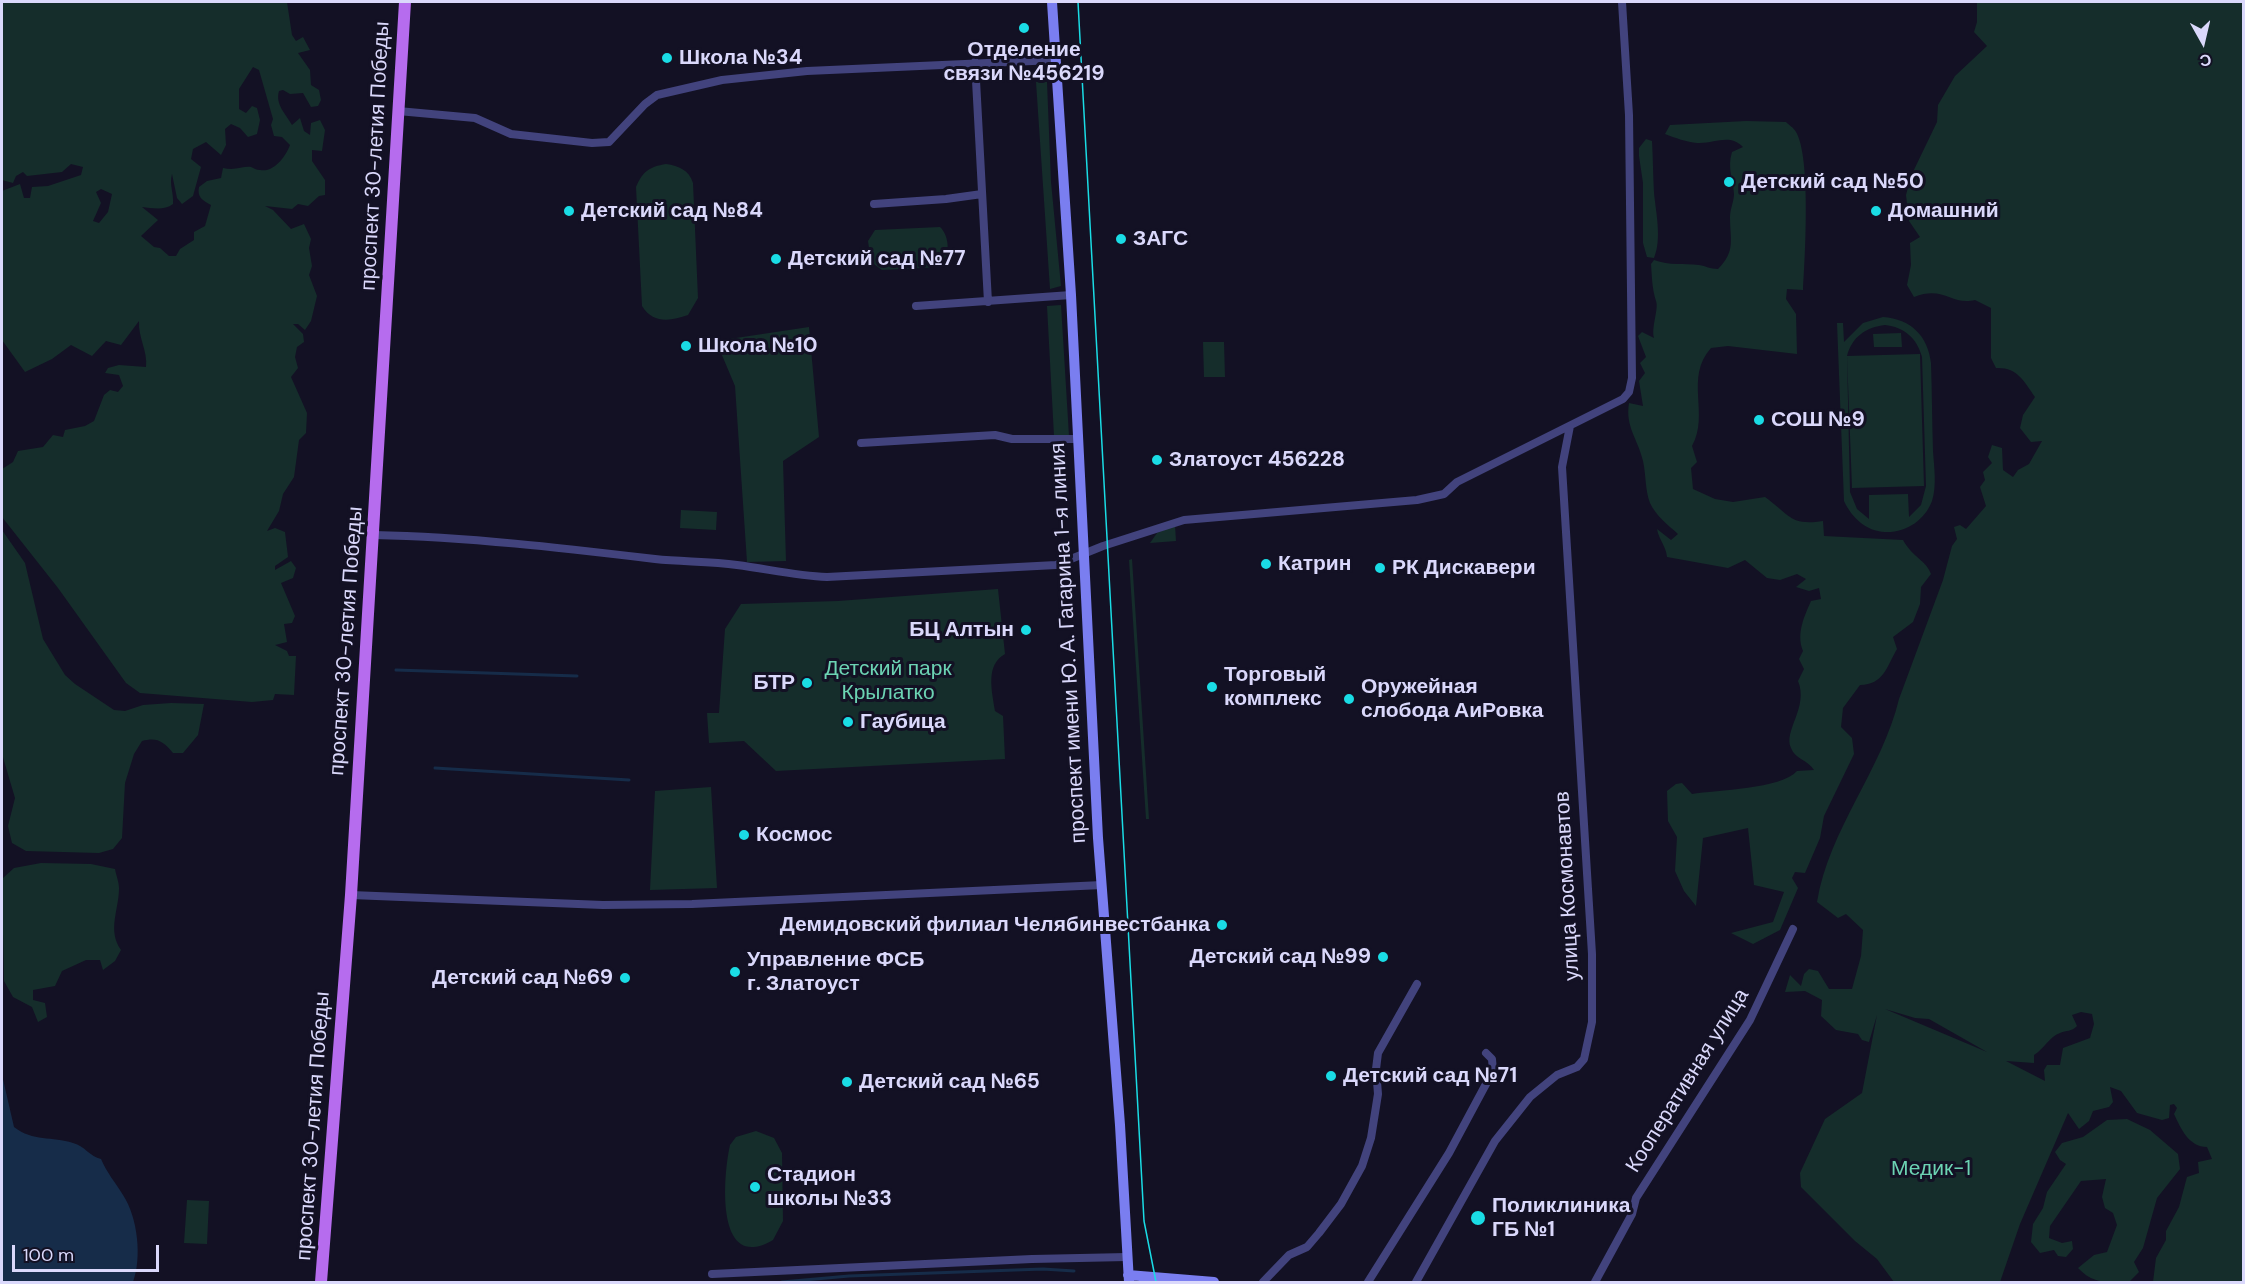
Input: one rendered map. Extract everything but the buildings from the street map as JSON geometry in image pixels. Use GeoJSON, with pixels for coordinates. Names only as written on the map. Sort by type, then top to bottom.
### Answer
{"type":"FeatureCollection","features":[{"type":"Feature","properties":{"kind":"main road","name":"проспект 30-летия Победы"},"geometry":{"type":"LineString","coordinates":[[321,1282],[351,895],[405,2]]}},
{"type":"Feature","properties":{"kind":"main road","name":"проспект имени Ю. А. Гагарина 1-я линия"},"geometry":{"type":"LineString","coordinates":[[1052,2],[1071,295],[1102,885],[1128,1279]]}},
{"type":"Feature","properties":{"kind":"main road"},"geometry":{"type":"LineString","coordinates":[[1128,1279],[1214,1282]]}},
{"type":"Feature","properties":{"kind":"street"},"geometry":{"type":"LineString","coordinates":[[374,535],[440,536],[528,544],[666,560],[737,565],[805,576],[1056,565],[1184,520],[1444,494],[1457,482],[1623,399],[1629,392],[1632,378],[1629,116],[1622,2]]}},
{"type":"Feature","properties":{"kind":"street"},"geometry":{"type":"LineString","coordinates":[[398,111],[475,118],[512,134],[592,143],[609,142],[645,104],[670,90],[728,79],[800,71],[1055,60]]}},
{"type":"Feature","properties":{"kind":"street"},"geometry":{"type":"LineString","coordinates":[[975,62],[988,302]]}},
{"type":"Feature","properties":{"kind":"street"},"geometry":{"type":"LineString","coordinates":[[874,204],[982,194]]}},
{"type":"Feature","properties":{"kind":"street"},"geometry":{"type":"LineString","coordinates":[[916,306],[1071,295]]}},
{"type":"Feature","properties":{"kind":"street","name":"улица Космонавтов"},"geometry":{"type":"LineString","coordinates":[[1416,1282],[1495,1141],[1530,1097],[1557,1075],[1577,1067],[1584,1059],[1592,1022],[1592,954],[1562,467],[1570,426]]}},
{"type":"Feature","properties":{"kind":"street"},"geometry":{"type":"LineString","coordinates":[[861,443],[995,435],[1012,439],[1077,439]]}},
{"type":"Feature","properties":{"kind":"street"},"geometry":{"type":"LineString","coordinates":[[351,895],[603,905],[681,905],[1102,885]]}},
{"type":"Feature","properties":{"kind":"street","name":"Кооперативная улица"},"geometry":{"type":"LineString","coordinates":[[1595,1282],[1632,1214],[1636,1198],[1750,1020],[1793,929]]}},
{"type":"Feature","properties":{"kind":"street"},"geometry":{"type":"LineString","coordinates":[[1263,1282],[1289,1256],[1307,1247],[1319,1233],[1341,1204],[1362,1166],[1371,1138],[1378,1094],[1376,1070],[1378,1053],[1417,984]]}},
{"type":"Feature","properties":{"kind":"street"},"geometry":{"type":"LineString","coordinates":[[1368,1282],[1449,1153],[1494,1071],[1492,1059],[1486,1053]]}},
{"type":"Feature","properties":{"kind":"street"},"geometry":{"type":"LineString","coordinates":[[712,1274],[1020,1259],[1127,1257]]}},
{"type":"Feature","properties":{"kind":"green space"},"geometry":{"type":"Polygon","coordinates":[[[2,2],[287,2],[292,35],[296,41],[303,37],[310,50],[298,53],[310,70],[311,85],[319,90],[321,100],[318,106],[311,107],[303,93],[290,94],[283,90],[279,91],[278,101],[292,125],[300,118],[304,131],[310,135],[311,123],[320,120],[325,130],[322,151],[312,150],[312,161],[325,180],[325,195],[319,196],[308,206],[298,204],[292,209],[265,206],[273,210],[291,229],[304,224],[311,239],[309,248],[312,266],[309,275],[317,296],[311,321],[305,330],[298,324],[293,324],[303,334],[304,342],[297,347],[295,357],[298,368],[291,377],[307,413],[306,433],[299,440],[294,477],[283,494],[279,511],[267,531],[275,528],[285,532],[288,557],[275,566],[275,570],[291,561],[296,568],[293,578],[281,583],[295,616],[292,623],[284,624],[287,642],[275,645],[287,651],[289,656],[296,656],[294,695],[275,694],[273,700],[252,702],[140,693],[126,683],[58,588],[2,517],[2,469],[13,462],[18,451],[43,447],[53,435],[63,437],[65,430],[85,426],[94,421],[104,395],[110,390],[118,392],[123,386],[119,375],[105,373],[108,368],[119,365],[146,367],[146,361],[139,321],[121,345],[106,341],[92,356],[71,345],[52,359],[25,372],[2,340],[2,191],[20,184],[24,198],[30,198],[32,187],[48,186],[81,175],[83,167],[71,164],[62,172],[27,176],[23,172],[16,176],[13,183],[2,180],[2,2]],[[253,67],[239,89],[239,109],[246,113],[252,106],[257,108],[260,120],[257,134],[248,137],[240,128],[231,124],[225,129],[226,145],[221,155],[206,142],[193,149],[191,159],[201,167],[193,196],[182,204],[177,198],[172,174],[173,204],[162,208],[142,207],[158,220],[141,236],[169,256],[176,256],[180,249],[194,240],[194,232],[205,226],[211,205],[201,198],[199,187],[207,181],[221,178],[223,168],[270,169],[279,163],[290,145],[282,137],[274,136],[271,125],[273,119],[259,70],[253,67]],[[101,189],[96,192],[101,203],[93,221],[99,223],[108,212],[112,194],[101,189]]]}},
{"type":"Feature","properties":{"kind":"green space","name":"Медик-1"},"geometry":{"type":"Polygon","coordinates":[[[1977,2],[2243,2],[2243,1282],[2153,1282],[2156,1258],[2166,1240],[2166,1231],[2179,1207],[2187,1177],[2199,1173],[2198,1162],[2212,1159],[2207,1147],[2190,1141],[2183,1131],[2174,1114],[2177,1108],[2174,1104],[2170,1105],[2169,1118],[2162,1120],[2137,1113],[2121,1091],[2110,1087],[2113,1102],[2109,1107],[2093,1111],[2089,1121],[2079,1129],[2068,1113],[2020,1224],[2000,1282],[1894,1282],[1877,1259],[1855,1241],[1801,1187],[1800,1173],[1825,1119],[1862,1093],[1877,1015],[1869,1042],[1862,1040],[1858,1034],[1836,1030],[1821,1016],[1822,1000],[1805,991],[1785,992],[1790,975],[1801,986],[1804,974],[1809,969],[1818,971],[1829,989],[1852,989],[1861,956],[1863,930],[1846,914],[1838,918],[1817,902],[1832,849],[1891,725],[1943,580],[1952,546],[1957,539],[1954,527],[1960,525],[1966,529],[1986,506],[1980,487],[1985,480],[1983,472],[1992,463],[1988,457],[1992,445],[2002,448],[2003,470],[2013,477],[2018,470],[2029,464],[2042,441],[2031,442],[2020,428],[2023,415],[2035,397],[2019,376],[2009,370],[1996,368],[1991,358],[1991,308],[1975,300],[1960,300],[1933,293],[1914,297],[1907,285],[1911,265],[1910,243],[1920,237],[1909,221],[1906,195],[1911,176],[1937,122],[1938,105],[1955,76],[1987,46],[1974,32],[1977,22],[1977,2]],[[1885,1009],[1987,1052],[1929,1019],[1915,1018],[1885,1009]],[[2081,1012],[2072,1015],[2077,1026],[2053,1037],[2034,1055],[2034,1063],[2006,1061],[2045,1081],[2044,1070],[2047,1065],[2060,1065],[2063,1048],[2090,1038],[2094,1024],[2092,1014],[2081,1012]]]}},
{"type":"Feature","properties":{"kind":"green space"},"geometry":{"type":"Polygon","coordinates":[[[1036,82],[1047,82],[1051,182],[1061,286],[1050,289],[1036,82]]]}},
{"type":"Feature","properties":{"kind":"green space"},"geometry":{"type":"Polygon","coordinates":[[[1746,121],[1786,122],[1795,131],[1801,145],[1806,208],[1803,290],[1787,289],[1786,299],[1796,314],[1797,354],[1728,346],[1711,348],[1699,371],[1699,421],[1692,446],[1697,462],[1691,468],[1693,489],[1715,499],[1733,502],[1765,497],[1791,518],[1804,522],[1823,521],[1824,536],[1903,540],[1926,565],[1931,574],[1921,587],[1920,604],[1913,622],[1893,637],[1897,649],[1883,674],[1874,682],[1860,685],[1843,708],[1841,727],[1852,738],[1854,754],[1824,816],[1820,838],[1805,873],[1795,872],[1792,878],[1798,888],[1780,930],[1753,944],[1731,933],[1773,922],[1784,892],[1754,885],[1748,828],[1703,838],[1696,906],[1684,891],[1675,871],[1677,837],[1668,821],[1667,791],[1676,784],[1682,783],[1692,794],[1748,788],[1777,782],[1797,771],[1814,770],[1795,755],[1789,741],[1799,709],[1801,691],[1798,681],[1804,669],[1799,659],[1803,651],[1800,638],[1802,626],[1811,601],[1821,599],[1819,588],[1809,591],[1796,587],[1806,579],[1797,574],[1780,580],[1767,578],[1745,560],[1728,568],[1667,557],[1657,529],[1671,540],[1678,534],[1659,516],[1650,503],[1643,461],[1630,426],[1628,411],[1629,403],[1643,406],[1639,381],[1645,373],[1640,363],[1646,357],[1638,336],[1642,332],[1654,338],[1657,304],[1651,264],[1654,260],[1718,269],[1724,263],[1731,245],[1730,214],[1734,194],[1730,168],[1731,158],[1732,152],[1743,147],[1727,140],[1697,143],[1665,134],[1670,125],[1746,121]]]}},
{"type":"Feature","properties":{"kind":"green space"},"geometry":{"type":"Polygon","coordinates":[[[1646,139],[1652,141],[1658,226],[1658,243],[1654,258],[1647,257],[1643,243],[1643,183],[1639,148],[1646,139]]]}},
{"type":"Feature","properties":{"kind":"green space"},"geometry":{"type":"Polygon","coordinates":[[[666,164],[683,169],[693,183],[698,298],[688,315],[663,320],[651,316],[642,306],[636,187],[647,171],[666,164]]]}},
{"type":"Feature","properties":{"kind":"green space"},"geometry":{"type":"Polygon","coordinates":[[[940,227],[946,236],[948,247],[942,267],[882,270],[871,262],[868,241],[875,230],[940,227]]]}},
{"type":"Feature","properties":{"kind":"green space"},"geometry":{"type":"Polygon","coordinates":[[[1061,305],[1069,436],[1054,436],[1047,306],[1061,305]]]}},
{"type":"Feature","properties":{"kind":"green space"},"geometry":{"type":"Polygon","coordinates":[[[1883,317],[1893,318],[1910,325],[1922,337],[1931,363],[1934,495],[1929,508],[1920,519],[1907,528],[1893,532],[1878,531],[1866,526],[1855,518],[1844,501],[1837,323],[1843,323],[1844,342],[1863,323],[1883,317]],[[1885,325],[1861,334],[1849,349],[1847,356],[1850,492],[1857,509],[1869,519],[1869,495],[1908,494],[1909,517],[1921,505],[1926,486],[1920,350],[1904,331],[1885,325]]]}},
{"type":"Feature","properties":{"kind":"green space"},"geometry":{"type":"Polygon","coordinates":[[[809,327],[819,437],[783,461],[786,561],[747,562],[735,386],[716,341],[809,327]]]}},
{"type":"Feature","properties":{"kind":"green space"},"geometry":{"type":"Polygon","coordinates":[[[1901,333],[1902,347],[1874,347],[1873,334],[1901,333]]]}},
{"type":"Feature","properties":{"kind":"green space"},"geometry":{"type":"Polygon","coordinates":[[[1203,342],[1224,342],[1225,377],[1204,377],[1203,342]]]}},
{"type":"Feature","properties":{"kind":"green space"},"geometry":{"type":"Polygon","coordinates":[[[1920,354],[1924,486],[1852,488],[1847,356],[1920,354]]]}},
{"type":"Feature","properties":{"kind":"green space"},"geometry":{"type":"Polygon","coordinates":[[[681,510],[717,512],[716,530],[680,528],[681,510]]]}},
{"type":"Feature","properties":{"kind":"green space"},"geometry":{"type":"Polygon","coordinates":[[[1175,525],[1176,541],[1150,543],[1157,533],[1175,525]]]}},
{"type":"Feature","properties":{"kind":"green space"},"geometry":{"type":"Polygon","coordinates":[[[2,530],[25,563],[43,639],[65,675],[75,684],[114,710],[125,711],[143,705],[171,703],[204,704],[198,735],[183,753],[173,753],[163,743],[156,740],[142,741],[134,754],[125,783],[122,838],[113,849],[99,853],[26,851],[12,843],[8,826],[15,798],[2,754],[2,530]]]}},
{"type":"Feature","properties":{"kind":"green space"},"geometry":{"type":"Polygon","coordinates":[[[1132,559],[1149,819],[1146,819],[1129,560],[1132,559]]]}},
{"type":"Feature","properties":{"kind":"green space","name":"Детский парк Крылатко"},"geometry":{"type":"Polygon","coordinates":[[[998,589],[1005,654],[995,665],[991,679],[995,711],[1003,716],[1005,759],[776,771],[744,741],[709,743],[707,713],[719,713],[725,629],[741,604],[838,601],[998,589]]]}},
{"type":"Feature","properties":{"kind":"green space"},"geometry":{"type":"Polygon","coordinates":[[[711,787],[717,888],[650,890],[655,791],[711,787]]]}},
{"type":"Feature","properties":{"kind":"green space"},"geometry":{"type":"Polygon","coordinates":[[[41,863],[91,864],[115,869],[119,883],[119,896],[114,927],[121,950],[115,961],[103,970],[100,960],[86,960],[62,971],[55,986],[33,990],[33,1000],[45,1003],[47,1017],[38,1022],[32,1007],[13,997],[4,981],[2,887],[3,878],[14,868],[41,863]]]}},
{"type":"Feature","properties":{"kind":"green space"},"geometry":{"type":"Polygon","coordinates":[[[2127,1119],[2150,1130],[2178,1154],[2180,1169],[2157,1198],[2143,1248],[2134,1262],[2139,1272],[2129,1282],[2095,1280],[2078,1268],[2094,1255],[2107,1252],[2117,1225],[2113,1213],[2105,1208],[2102,1197],[2106,1179],[2081,1181],[2050,1226],[2049,1238],[2062,1243],[2072,1241],[2073,1249],[2066,1257],[2058,1256],[2054,1250],[2040,1253],[2031,1242],[2033,1224],[2043,1208],[2047,1192],[2066,1164],[2055,1152],[2062,1143],[2083,1137],[2107,1120],[2127,1119]]]}},
{"type":"Feature","properties":{"kind":"green space","name":"Стадион школы №33"},"geometry":{"type":"Polygon","coordinates":[[[756,1131],[774,1138],[782,1153],[783,1221],[773,1240],[754,1247],[741,1244],[732,1233],[725,1198],[730,1145],[736,1137],[756,1131]]]}},
{"type":"Feature","properties":{"kind":"green space"},"geometry":{"type":"Polygon","coordinates":[[[187,1200],[209,1201],[207,1244],[184,1243],[187,1200]]]}},
{"type":"Feature","properties":{"kind":"water"},"geometry":{"type":"Polygon","coordinates":[[[2,1075],[14,1127],[35,1137],[77,1144],[101,1159],[128,1204],[135,1226],[138,1250],[133,1282],[2,1282],[2,1075]]]}},
{"type":"Feature","properties":{"kind":"waterway"},"geometry":{"type":"LineString","coordinates":[[396,670],[577,676]]}},
{"type":"Feature","properties":{"kind":"waterway"},"geometry":{"type":"LineString","coordinates":[[435,768],[629,780]]}},
{"type":"Feature","properties":{"kind":"waterway"},"geometry":{"type":"LineString","coordinates":[[782,1282],[849,1276],[1043,1269],[1074,1271]]}},
{"type":"Feature","properties":{"kind":"tram line"},"geometry":{"type":"LineString","coordinates":[[1078,2],[1144,1221],[1156,1282]]}},
{"type":"Feature","properties":{"kind":"place","name":"Отделение связи №456219"},"geometry":{"type":"Point","coordinates":[1024,28]}},
{"type":"Feature","properties":{"kind":"place","name":"Школа №34"},"geometry":{"type":"Point","coordinates":[667,58]}},
{"type":"Feature","properties":{"kind":"place","name":"Детский сад №50"},"geometry":{"type":"Point","coordinates":[1729,182]}},
{"type":"Feature","properties":{"kind":"place","name":"Детский сад №84"},"geometry":{"type":"Point","coordinates":[569,211]}},
{"type":"Feature","properties":{"kind":"place","name":"Домашний"},"geometry":{"type":"Point","coordinates":[1876,211]}},
{"type":"Feature","properties":{"kind":"place","name":"ЗАГС"},"geometry":{"type":"Point","coordinates":[1121,239]}},
{"type":"Feature","properties":{"kind":"place","name":"Детский сад №77"},"geometry":{"type":"Point","coordinates":[776,259]}},
{"type":"Feature","properties":{"kind":"place","name":"Школа №10"},"geometry":{"type":"Point","coordinates":[686,346]}},
{"type":"Feature","properties":{"kind":"place","name":"СОШ №9"},"geometry":{"type":"Point","coordinates":[1759,420]}},
{"type":"Feature","properties":{"kind":"place","name":"Златоуст 456228"},"geometry":{"type":"Point","coordinates":[1157,460]}},
{"type":"Feature","properties":{"kind":"place","name":"Катрин"},"geometry":{"type":"Point","coordinates":[1266,564]}},
{"type":"Feature","properties":{"kind":"place","name":"РК Дискавери"},"geometry":{"type":"Point","coordinates":[1380,568]}},
{"type":"Feature","properties":{"kind":"place","name":"БЦ Алтын"},"geometry":{"type":"Point","coordinates":[1026,630]}},
{"type":"Feature","properties":{"kind":"place","name":"БТР"},"geometry":{"type":"Point","coordinates":[807,683]}},
{"type":"Feature","properties":{"kind":"place","name":"Торговый комплекс"},"geometry":{"type":"Point","coordinates":[1212,687]}},
{"type":"Feature","properties":{"kind":"place","name":"Оружейная слобода АиРовка"},"geometry":{"type":"Point","coordinates":[1349,699]}},
{"type":"Feature","properties":{"kind":"place","name":"Гаубица"},"geometry":{"type":"Point","coordinates":[848,722]}},
{"type":"Feature","properties":{"kind":"place","name":"Космос"},"geometry":{"type":"Point","coordinates":[744,835]}},
{"type":"Feature","properties":{"kind":"place","name":"Демидовский филиал Челябинвестбанка"},"geometry":{"type":"Point","coordinates":[1222,925]}},
{"type":"Feature","properties":{"kind":"place","name":"Детский сад №99"},"geometry":{"type":"Point","coordinates":[1383,957]}},
{"type":"Feature","properties":{"kind":"place","name":"Управление ФСБ г. Златоуст"},"geometry":{"type":"Point","coordinates":[735,972]}},
{"type":"Feature","properties":{"kind":"place","name":"Детский сад №69"},"geometry":{"type":"Point","coordinates":[625,978]}},
{"type":"Feature","properties":{"kind":"place","name":"Детский сад №71"},"geometry":{"type":"Point","coordinates":[1331,1076]}},
{"type":"Feature","properties":{"kind":"place","name":"Детский сад №65"},"geometry":{"type":"Point","coordinates":[847,1082]}},
{"type":"Feature","properties":{"kind":"place","name":"Стадион школы №33"},"geometry":{"type":"Point","coordinates":[755,1187]}},
{"type":"Feature","properties":{"kind":"place","name":"Поликлиника ГБ №1"},"geometry":{"type":"Point","coordinates":[1478,1218]}}]}
